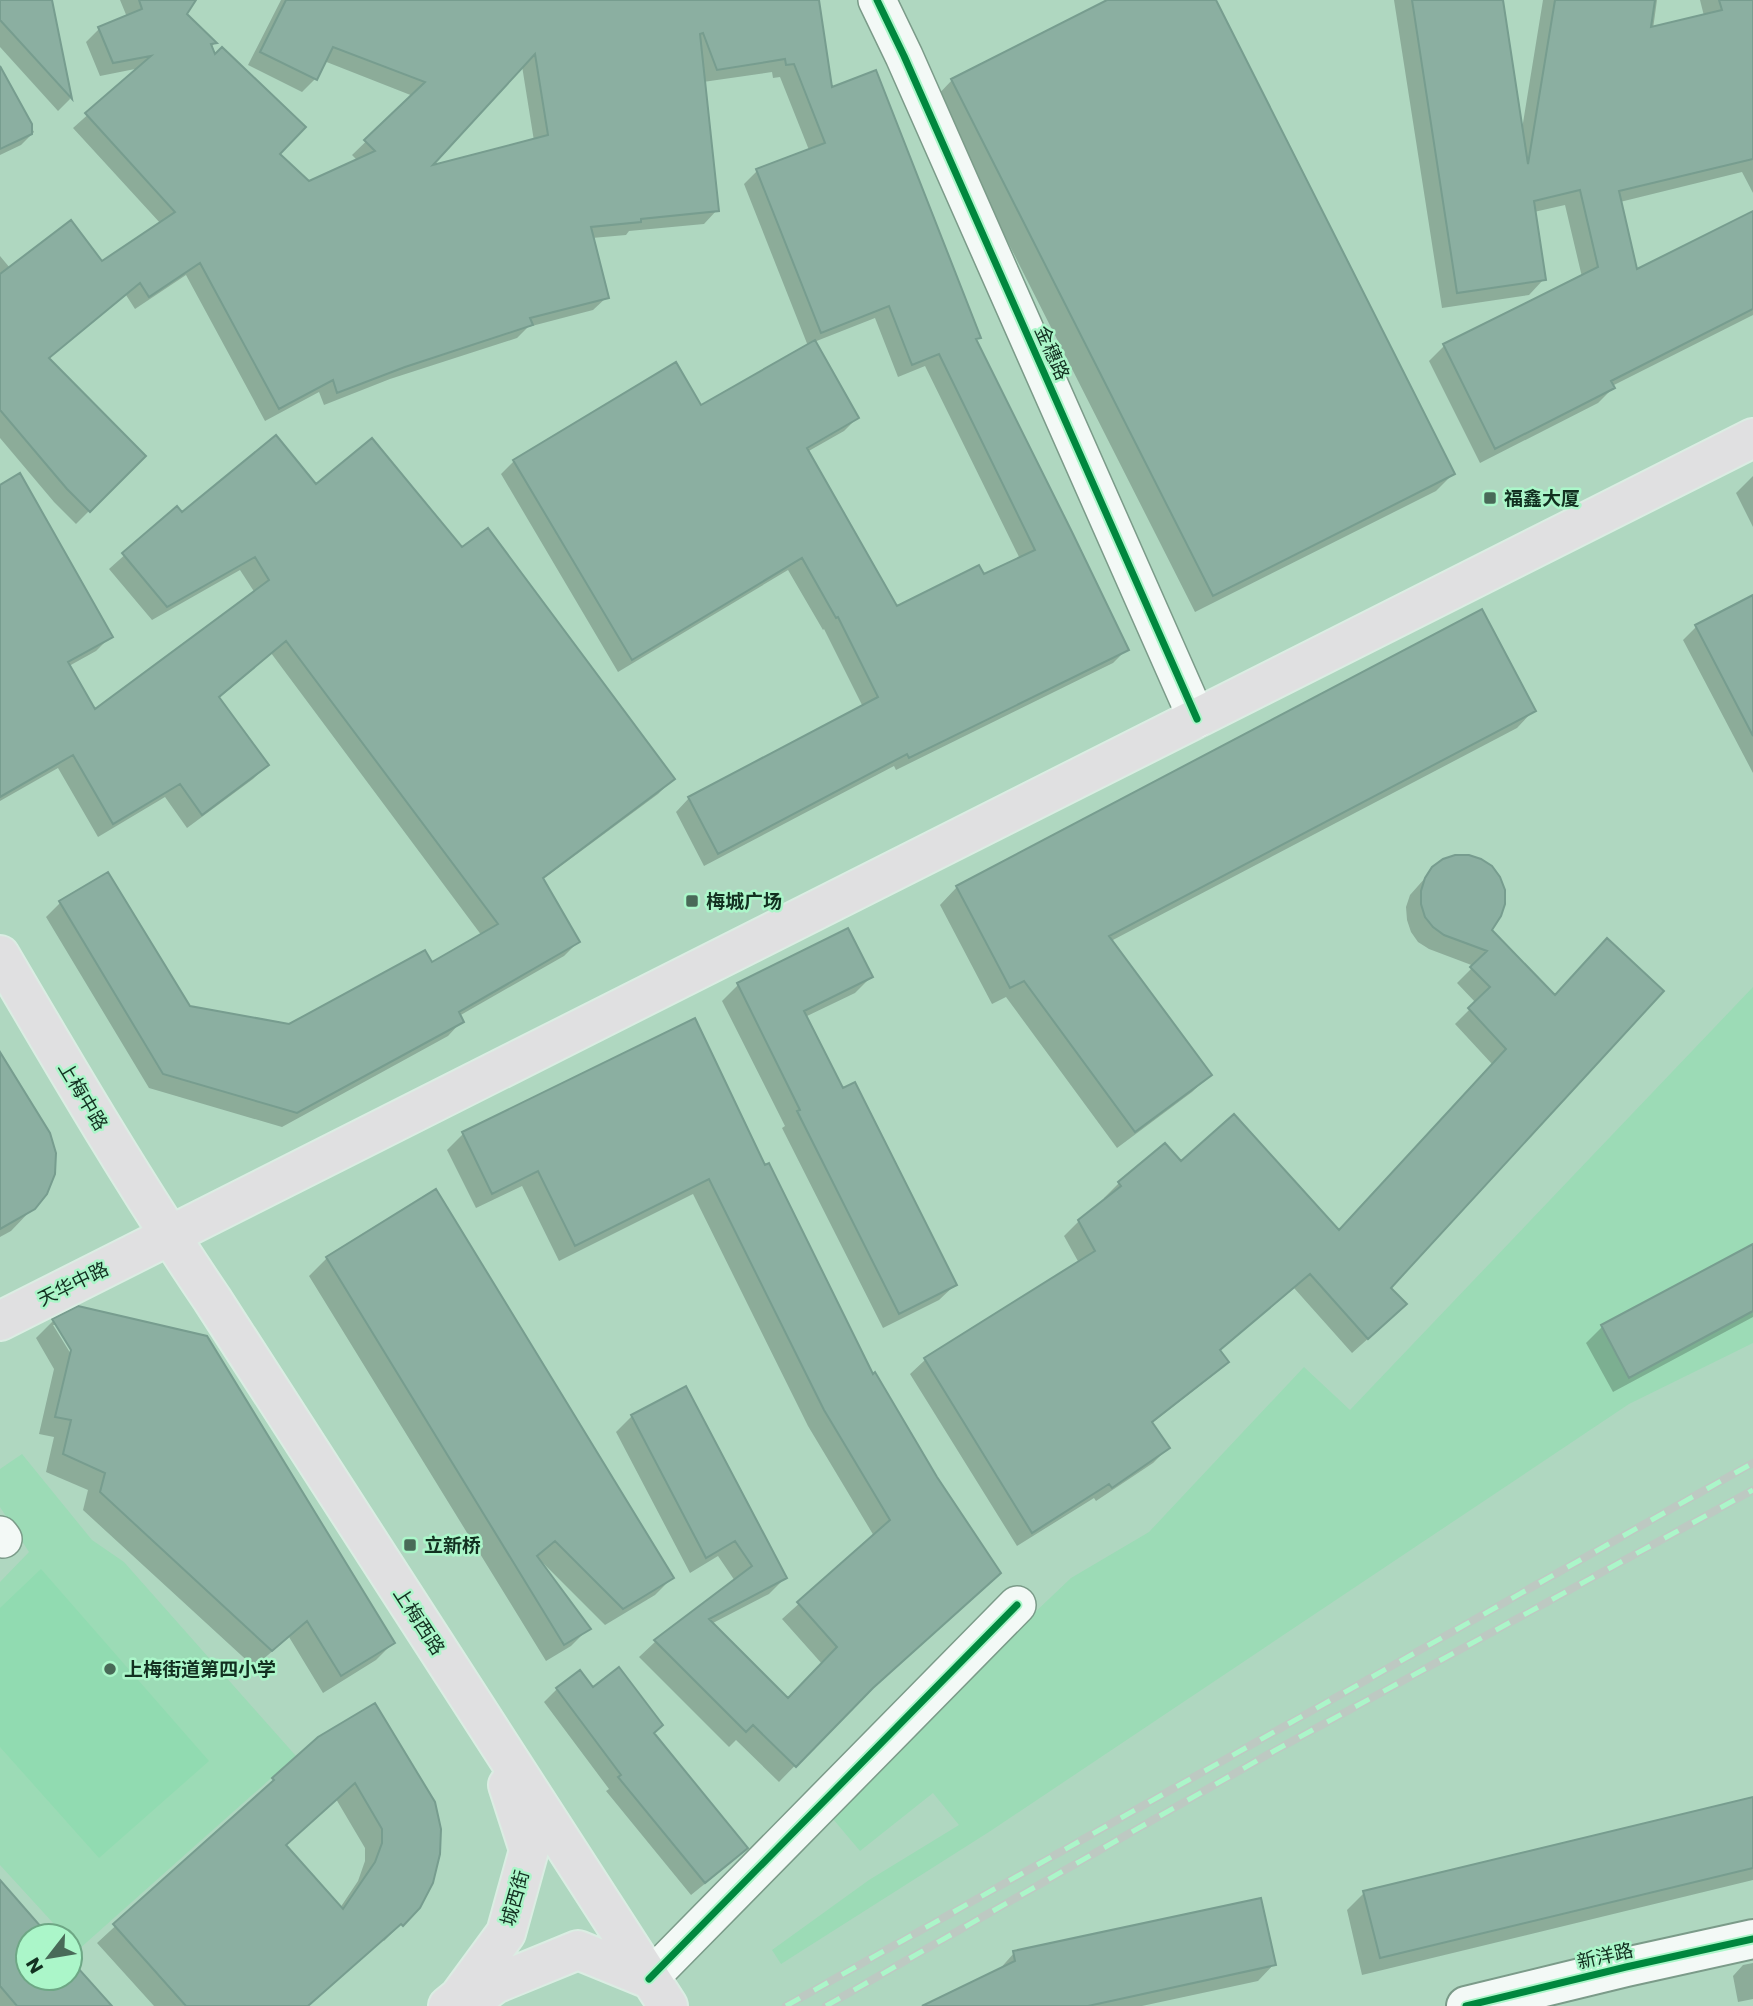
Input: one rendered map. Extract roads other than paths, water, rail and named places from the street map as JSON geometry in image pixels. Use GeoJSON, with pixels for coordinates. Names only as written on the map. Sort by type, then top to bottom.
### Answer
{"type":"FeatureCollection","features":[{"type":"Feature","properties":{"kind":"main road","name":"天华中路"},"geometry":{"type":"LineString","coordinates":[[0,1321],[1753,438]]}},
{"type":"Feature","properties":{"kind":"main road","name":"上梅中路"},"geometry":{"type":"LineString","coordinates":[[0,955],[75,1084],[158,1242]]}},
{"type":"Feature","properties":{"kind":"main road","name":"上梅中路"},"geometry":{"type":"LineString","coordinates":[[0,1008],[158,1242]]}},
{"type":"Feature","properties":{"kind":"main road","name":"上梅西路"},"geometry":{"type":"LineString","coordinates":[[158,1242],[212,1299],[659,1993]]}},
{"type":"Feature","properties":{"kind":"main road","name":"城西街"},"geometry":{"type":"LineString","coordinates":[[448,2006],[459,1997],[506,1933],[529,1850],[491,1734]]}},
{"type":"Feature","properties":{"kind":"main road"},"geometry":{"type":"LineString","coordinates":[[466,2006],[495,1984],[578,1950],[659,1993]]}},
{"type":"Feature","properties":{"kind":"street","name":"金穗路"},"geometry":{"type":"LineString","coordinates":[[877,0],[1197,719]]}},
{"type":"Feature","properties":{"kind":"street"},"geometry":{"type":"LineString","coordinates":[[659,1993],[1017,1605]]}},
{"type":"Feature","properties":{"kind":"street","name":"新洋路"},"geometry":{"type":"LineString","coordinates":[[1466,2006],[1753,1939]]}},
{"type":"Feature","properties":{"kind":"railway"},"geometry":{"type":"LineString","coordinates":[[786,2006],[1753,1463]]}},
{"type":"Feature","properties":{"kind":"railway"},"geometry":{"type":"LineString","coordinates":[[826,2006],[1274,1751],[1753,1490]]}},
{"type":"Feature","properties":{"kind":"place","name":"福鑫大厦"},"geometry":{"type":"Point","coordinates":[1490,498]}},
{"type":"Feature","properties":{"kind":"place","name":"梅城广场"},"geometry":{"type":"Point","coordinates":[692,901]}},
{"type":"Feature","properties":{"kind":"place","name":"立新桥"},"geometry":{"type":"Point","coordinates":[410,1545]}},
{"type":"Feature","properties":{"kind":"place","name":"上梅街道第四小学"},"geometry":{"type":"Point","coordinates":[110,1669]}}]}
